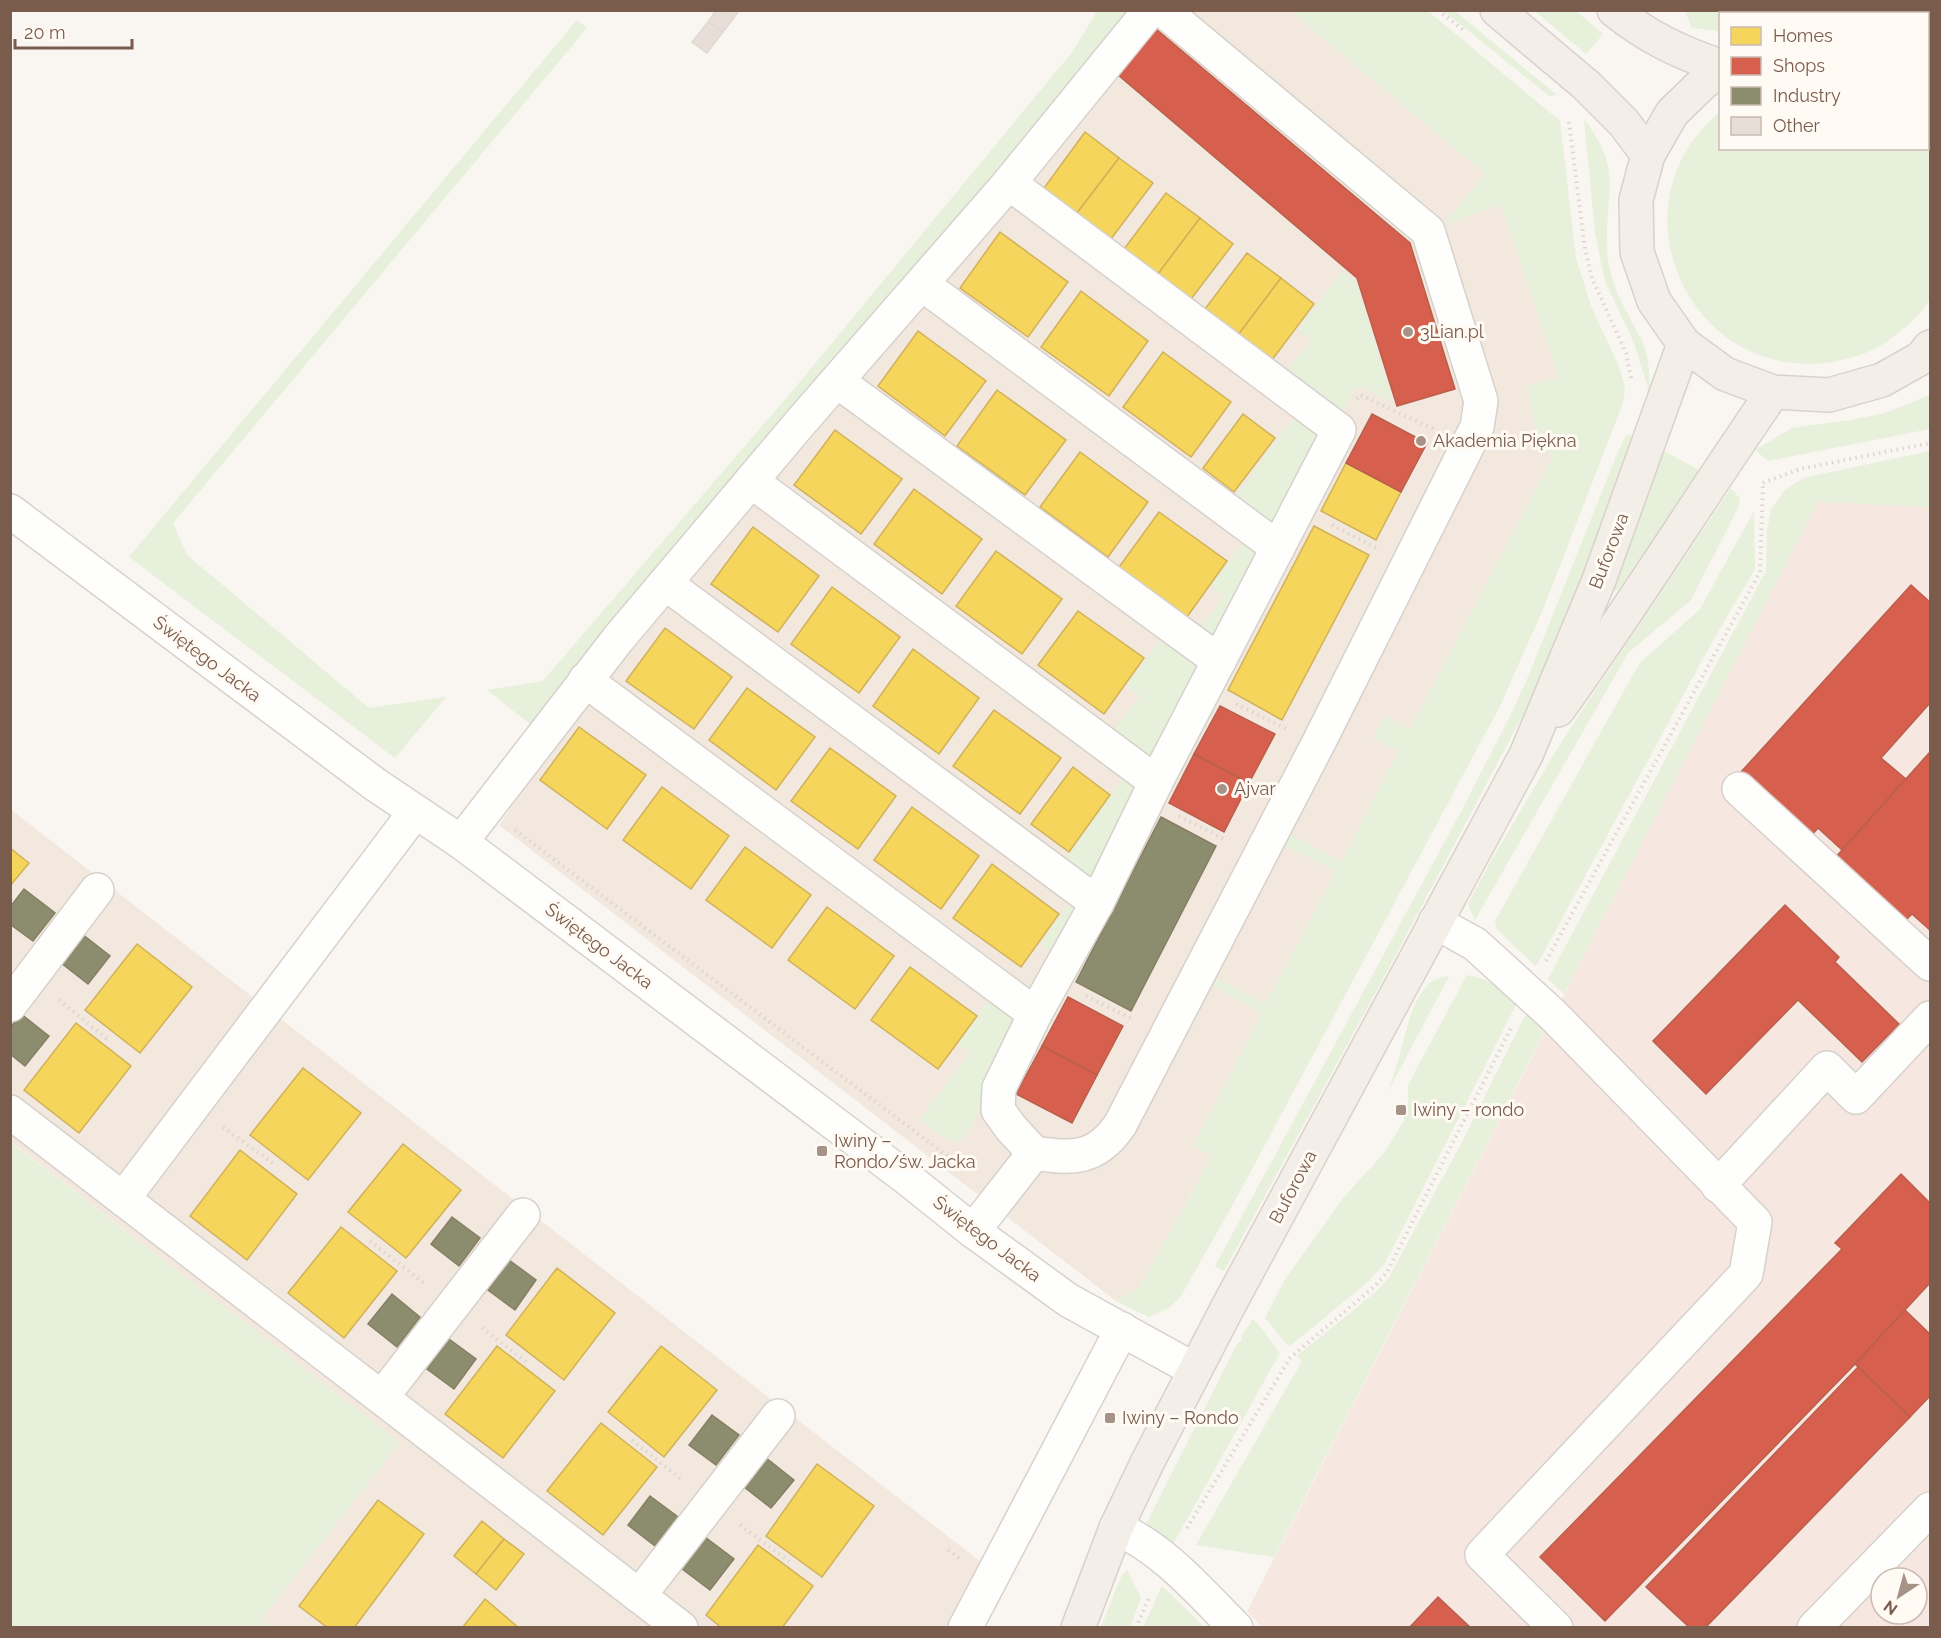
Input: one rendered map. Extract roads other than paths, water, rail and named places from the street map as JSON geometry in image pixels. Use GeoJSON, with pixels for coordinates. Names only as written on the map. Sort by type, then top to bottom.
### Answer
{"type":"FeatureCollection","features":[{"type":"Feature","properties":{"kind":"main road"},"geometry":{"type":"LineString","coordinates":[[1497,10],[1586,85],[1624,123],[1648,155]]}},
{"type":"Feature","properties":{"kind":"main road"},"geometry":{"type":"LineString","coordinates":[[1614,10],[1633,26],[1681,53],[1719,68]]}},
{"type":"Feature","properties":{"kind":"main road"},"geometry":{"type":"LineString","coordinates":[[1719,69],[1672,112],[1648,155],[1636,200],[1637,252],[1654,301],[1684,344],[1725,374],[1773,392],[1829,395],[1882,380],[1927,355]]}},
{"type":"Feature","properties":{"kind":"main road","name":"Buforowa"},"geometry":{"type":"LineString","coordinates":[[1078,1628],[1116,1528],[1147,1462],[1526,755],[1599,580],[1684,344]]}},
{"type":"Feature","properties":{"kind":"main road","name":"Buforowa"},"geometry":{"type":"LineString","coordinates":[[1526,755],[1605,645],[1773,392]]}},
{"type":"Feature","properties":{"kind":"street"},"geometry":{"type":"LineString","coordinates":[[461,842],[585,680],[751,481],[1009,183],[1150,10]]}},
{"type":"Feature","properties":{"kind":"street"},"geometry":{"type":"LineString","coordinates":[[1009,183],[1339,430],[1151,791],[1097,903],[1035,1014],[999,1088],[998,1110],[1034,1153],[1065,1158],[1100,1148],[1120,1125],[1319,742],[1477,427],[1481,401],[1428,231],[1163,10]]}},
{"type":"Feature","properties":{"kind":"street"},"geometry":{"type":"LineString","coordinates":[[922,284],[1278,548]]}},
{"type":"Feature","properties":{"kind":"street"},"geometry":{"type":"LineString","coordinates":[[837,381],[1212,675]]}},
{"type":"Feature","properties":{"kind":"street"},"geometry":{"type":"LineString","coordinates":[[751,481],[1151,791]]}},
{"type":"Feature","properties":{"kind":"street","name":"Świętego Jacka"},"geometry":{"type":"LineString","coordinates":[[10,511],[366,778],[461,842],[908,1179],[973,1231],[1068,1300],[1195,1370]]}},
{"type":"Feature","properties":{"kind":"street"},"geometry":{"type":"LineString","coordinates":[[665,584],[1097,903]]}},
{"type":"Feature","properties":{"kind":"street"},"geometry":{"type":"LineString","coordinates":[[585,680],[1035,1014]]}},
{"type":"Feature","properties":{"kind":"street"},"geometry":{"type":"LineString","coordinates":[[1739,789],[1930,964]]}},
{"type":"Feature","properties":{"kind":"street"},"geometry":{"type":"LineString","coordinates":[[123,1199],[415,812]]}},
{"type":"Feature","properties":{"kind":"street"},"geometry":{"type":"LineString","coordinates":[[10,1005],[97,890]]}},
{"type":"Feature","properties":{"kind":"street"},"geometry":{"type":"LineString","coordinates":[[1435,922],[1475,944],[1529,993],[1755,1222],[1746,1274],[1482,1555],[1556,1628]]}},
{"type":"Feature","properties":{"kind":"street"},"geometry":{"type":"LineString","coordinates":[[1718,1186],[1827,1068],[1857,1096],[1930,1018]]}},
{"type":"Feature","properties":{"kind":"street"},"geometry":{"type":"LineString","coordinates":[[10,1112],[681,1628]]}},
{"type":"Feature","properties":{"kind":"street"},"geometry":{"type":"LineString","coordinates":[[973,1231],[1034,1153]]}},
{"type":"Feature","properties":{"kind":"street"},"geometry":{"type":"LineString","coordinates":[[382,1397],[523,1215]]}},
{"type":"Feature","properties":{"kind":"street"},"geometry":{"type":"LineString","coordinates":[[965,1628],[1122,1329]]}},
{"type":"Feature","properties":{"kind":"street"},"geometry":{"type":"LineString","coordinates":[[639,1596],[778,1416]]}},
{"type":"Feature","properties":{"kind":"street"},"geometry":{"type":"LineString","coordinates":[[1814,1628],[1930,1509]]}},
{"type":"Feature","properties":{"kind":"street"},"geometry":{"type":"LineString","coordinates":[[1116,1528],[1132,1535],[1167,1562],[1236,1628]]}},
{"type":"Feature","properties":{"kind":"place","name":"3Lian.pl"},"geometry":{"type":"Point","coordinates":[1408,332]}},
{"type":"Feature","properties":{"kind":"place","name":"Akademia Piękna"},"geometry":{"type":"Point","coordinates":[1421,441]}},
{"type":"Feature","properties":{"kind":"place","name":"Ajvar"},"geometry":{"type":"Point","coordinates":[1222,789]}},
{"type":"Feature","properties":{"kind":"place","name":"Iwiny – rondo"},"geometry":{"type":"Point","coordinates":[1401,1110]}},
{"type":"Feature","properties":{"kind":"place","name":"Iwiny – Rondo/św. Jacka"},"geometry":{"type":"Point","coordinates":[822,1151]}},
{"type":"Feature","properties":{"kind":"place","name":"Iwiny – Rondo"},"geometry":{"type":"Point","coordinates":[1110,1418]}}]}
